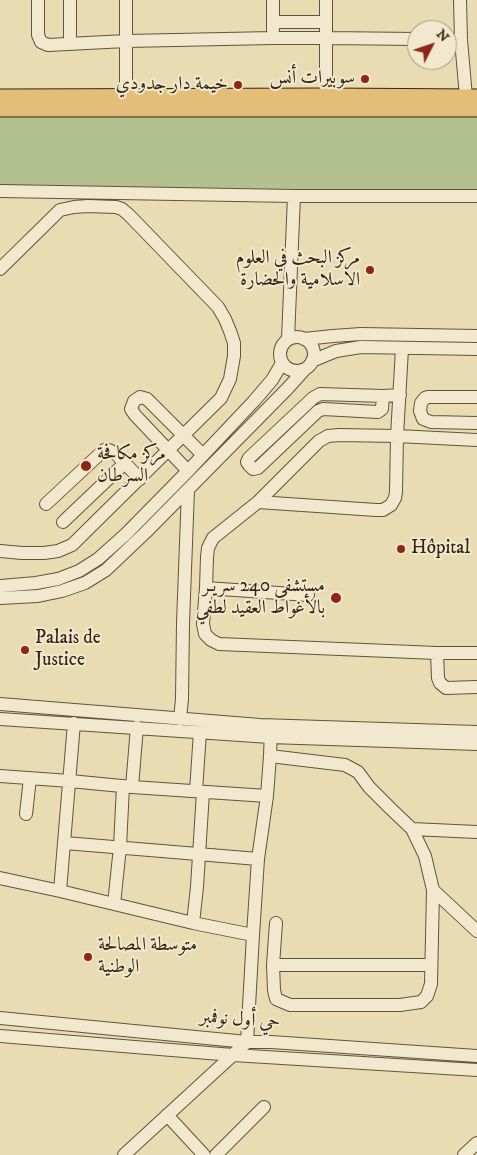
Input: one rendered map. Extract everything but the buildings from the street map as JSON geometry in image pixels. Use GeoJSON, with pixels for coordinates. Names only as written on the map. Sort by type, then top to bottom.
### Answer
{"type":"FeatureCollection","features":[{"type":"Feature","properties":{"kind":"main road"},"geometry":{"type":"LineString","coordinates":[[0,97],[472,97]]}},
{"type":"Feature","properties":{"kind":"main road"},"geometry":{"type":"LineString","coordinates":[[0,109],[477,109]]}},
{"type":"Feature","properties":{"kind":"street"},"geometry":{"type":"LineString","coordinates":[[38,0],[38,35],[41,42],[48,45],[126,41],[272,38],[407,39]]}},
{"type":"Feature","properties":{"kind":"street"},"geometry":{"type":"LineString","coordinates":[[70,0],[70,44]]}},
{"type":"Feature","properties":{"kind":"street"},"geometry":{"type":"LineString","coordinates":[[126,0],[126,97]]}},
{"type":"Feature","properties":{"kind":"street"},"geometry":{"type":"LineString","coordinates":[[272,38],[273,0]]}},
{"type":"Feature","properties":{"kind":"street"},"geometry":{"type":"LineString","coordinates":[[326,0],[326,96]]}},
{"type":"Feature","properties":{"kind":"street"},"geometry":{"type":"LineString","coordinates":[[460,0],[461,40],[472,97]]}},
{"type":"Feature","properties":{"kind":"street"},"geometry":{"type":"LineString","coordinates":[[273,22],[326,22]]}},
{"type":"Feature","properties":{"kind":"street"},"geometry":{"type":"LineString","coordinates":[[0,191],[294,196],[477,196]]}},
{"type":"Feature","properties":{"kind":"street"},"geometry":{"type":"LineString","coordinates":[[288,339],[294,196]]}},
{"type":"Feature","properties":{"kind":"street"},"geometry":{"type":"LineString","coordinates":[[0,269],[60,210],[79,206],[116,207],[129,215],[218,307],[225,319],[234,343],[230,379],[220,398],[72,546],[44,553],[27,554],[0,551]]}},
{"type":"Feature","properties":{"kind":"street"},"geometry":{"type":"LineString","coordinates":[[304,339],[361,334],[477,336]]}},
{"type":"Feature","properties":{"kind":"street"},"geometry":{"type":"LineString","coordinates":[[0,598],[38,596],[62,591],[85,583],[106,570],[188,490],[288,388],[308,365],[313,351],[312,346],[304,339],[298,337],[288,339],[281,347],[282,362],[290,370],[300,371],[308,365],[336,351],[361,347],[477,349]]}},
{"type":"Feature","properties":{"kind":"street"},"geometry":{"type":"LineString","coordinates":[[258,502],[376,510],[383,510],[390,504],[395,498],[396,492],[402,349]]}},
{"type":"Feature","properties":{"kind":"street"},"geometry":{"type":"LineString","coordinates":[[0,586],[36,584],[58,579],[79,571],[98,559],[126,534],[204,455],[272,380],[282,362]]}},
{"type":"Feature","properties":{"kind":"street"},"geometry":{"type":"LineString","coordinates":[[383,396],[382,409],[378,412],[323,409],[318,411],[258,468],[253,469],[249,465],[249,458],[313,398],[320,394],[400,395]]}},
{"type":"Feature","properties":{"kind":"street"},"geometry":{"type":"LineString","coordinates":[[188,471],[135,415],[131,408],[134,401],[140,397],[147,399],[204,455]]}},
{"type":"Feature","properties":{"kind":"street"},"geometry":{"type":"LineString","coordinates":[[477,397],[428,397],[421,403],[420,411],[423,418],[431,422],[477,423]]}},
{"type":"Feature","properties":{"kind":"street"},"geometry":{"type":"LineString","coordinates":[[477,440],[397,436],[328,436],[319,441],[258,502],[213,538],[206,557],[203,624],[205,634],[219,644],[477,653]]}},
{"type":"Feature","properties":{"kind":"street"},"geometry":{"type":"LineString","coordinates":[[46,504],[104,450],[114,453],[140,479]]}},
{"type":"Feature","properties":{"kind":"street"},"geometry":{"type":"LineString","coordinates":[[88,530],[67,518],[125,463]]}},
{"type":"Feature","properties":{"kind":"street"},"geometry":{"type":"LineString","coordinates":[[180,719],[188,490]]}},
{"type":"Feature","properties":{"kind":"street"},"geometry":{"type":"LineString","coordinates":[[206,588],[308,594]]}},
{"type":"Feature","properties":{"kind":"street"},"geometry":{"type":"LineString","coordinates":[[437,653],[440,683],[446,688],[477,687]]}},
{"type":"Feature","properties":{"kind":"street"},"geometry":{"type":"LineString","coordinates":[[0,704],[180,719],[270,731],[477,744]]}},
{"type":"Feature","properties":{"kind":"street"},"geometry":{"type":"LineString","coordinates":[[0,718],[200,732],[477,732]]}},
{"type":"Feature","properties":{"kind":"street"},"geometry":{"type":"LineString","coordinates":[[60,891],[74,723]]}},
{"type":"Feature","properties":{"kind":"street"},"geometry":{"type":"LineString","coordinates":[[114,904],[120,846],[137,727]]}},
{"type":"Feature","properties":{"kind":"street"},"geometry":{"type":"LineString","coordinates":[[124,1155],[246,1042],[258,859],[267,796],[270,731]]}},
{"type":"Feature","properties":{"kind":"street"},"geometry":{"type":"LineString","coordinates":[[193,923],[200,853],[200,732]]}},
{"type":"Feature","properties":{"kind":"street"},"geometry":{"type":"LineString","coordinates":[[270,756],[345,765],[358,772],[369,787],[412,829],[425,856],[432,890],[431,984],[427,996],[420,1002],[400,1005],[290,1005],[276,999],[272,965],[276,923]]}},
{"type":"Feature","properties":{"kind":"street"},"geometry":{"type":"LineString","coordinates":[[0,776],[267,796]]}},
{"type":"Feature","properties":{"kind":"street"},"geometry":{"type":"LineString","coordinates":[[26,814],[30,778]]}},
{"type":"Feature","properties":{"kind":"street"},"geometry":{"type":"LineString","coordinates":[[412,829],[477,832]]}},
{"type":"Feature","properties":{"kind":"street"},"geometry":{"type":"LineString","coordinates":[[65,843],[120,846],[258,859]]}},
{"type":"Feature","properties":{"kind":"street"},"geometry":{"type":"LineString","coordinates":[[0,878],[193,923],[254,935]]}},
{"type":"Feature","properties":{"kind":"street"},"geometry":{"type":"LineString","coordinates":[[432,890],[477,931]]}},
{"type":"Feature","properties":{"kind":"street"},"geometry":{"type":"LineString","coordinates":[[272,965],[431,965]]}},
{"type":"Feature","properties":{"kind":"street","name":"حي أول نوفمبر"},"geometry":{"type":"LineString","coordinates":[[0,1018],[246,1042],[271,1042],[477,1056]]}},
{"type":"Feature","properties":{"kind":"street","name":"حي أول نوفمبر"},"geometry":{"type":"LineString","coordinates":[[0,1036],[233,1055],[477,1070]]}},
{"type":"Feature","properties":{"kind":"street"},"geometry":{"type":"LineString","coordinates":[[216,1155],[264,1107]]}},
{"type":"Feature","properties":{"kind":"street"},"geometry":{"type":"LineString","coordinates":[[167,1115],[204,1155]]}},
{"type":"Feature","properties":{"kind":"street"},"geometry":{"type":"LineString","coordinates":[[464,1155],[477,1143]]}},
{"type":"Feature","properties":{"kind":"green space"},"geometry":{"type":"Polygon","coordinates":[[[0,111],[477,117],[477,201],[0,187],[0,111]]]}},
{"type":"Feature","properties":{"kind":"place","name":"سوبيرات أنس"},"geometry":{"type":"Point","coordinates":[365,79]}},
{"type":"Feature","properties":{"kind":"place","name":"خيمة دار جدودي"},"geometry":{"type":"Point","coordinates":[238,85]}},
{"type":"Feature","properties":{"kind":"place","name":"مركز البحث في العلوم الاسلامية والحضارة"},"geometry":{"type":"Point","coordinates":[370,270]}},
{"type":"Feature","properties":{"kind":"place","name":"مركز مكافحة السرطان"},"geometry":{"type":"Point","coordinates":[86,466]}},
{"type":"Feature","properties":{"kind":"place","name":"Hôpital"},"geometry":{"type":"Point","coordinates":[401,549]}},
{"type":"Feature","properties":{"kind":"place","name":"مستشفى 240 سريـر بالأغواط العقيد لطفي"},"geometry":{"type":"Point","coordinates":[336,598]}},
{"type":"Feature","properties":{"kind":"place","name":"Palais de Justice"},"geometry":{"type":"Point","coordinates":[25,650]}},
{"type":"Feature","properties":{"kind":"place","name":"متوسطة المصالحة الوطنية"},"geometry":{"type":"Point","coordinates":[88,957]}}]}
